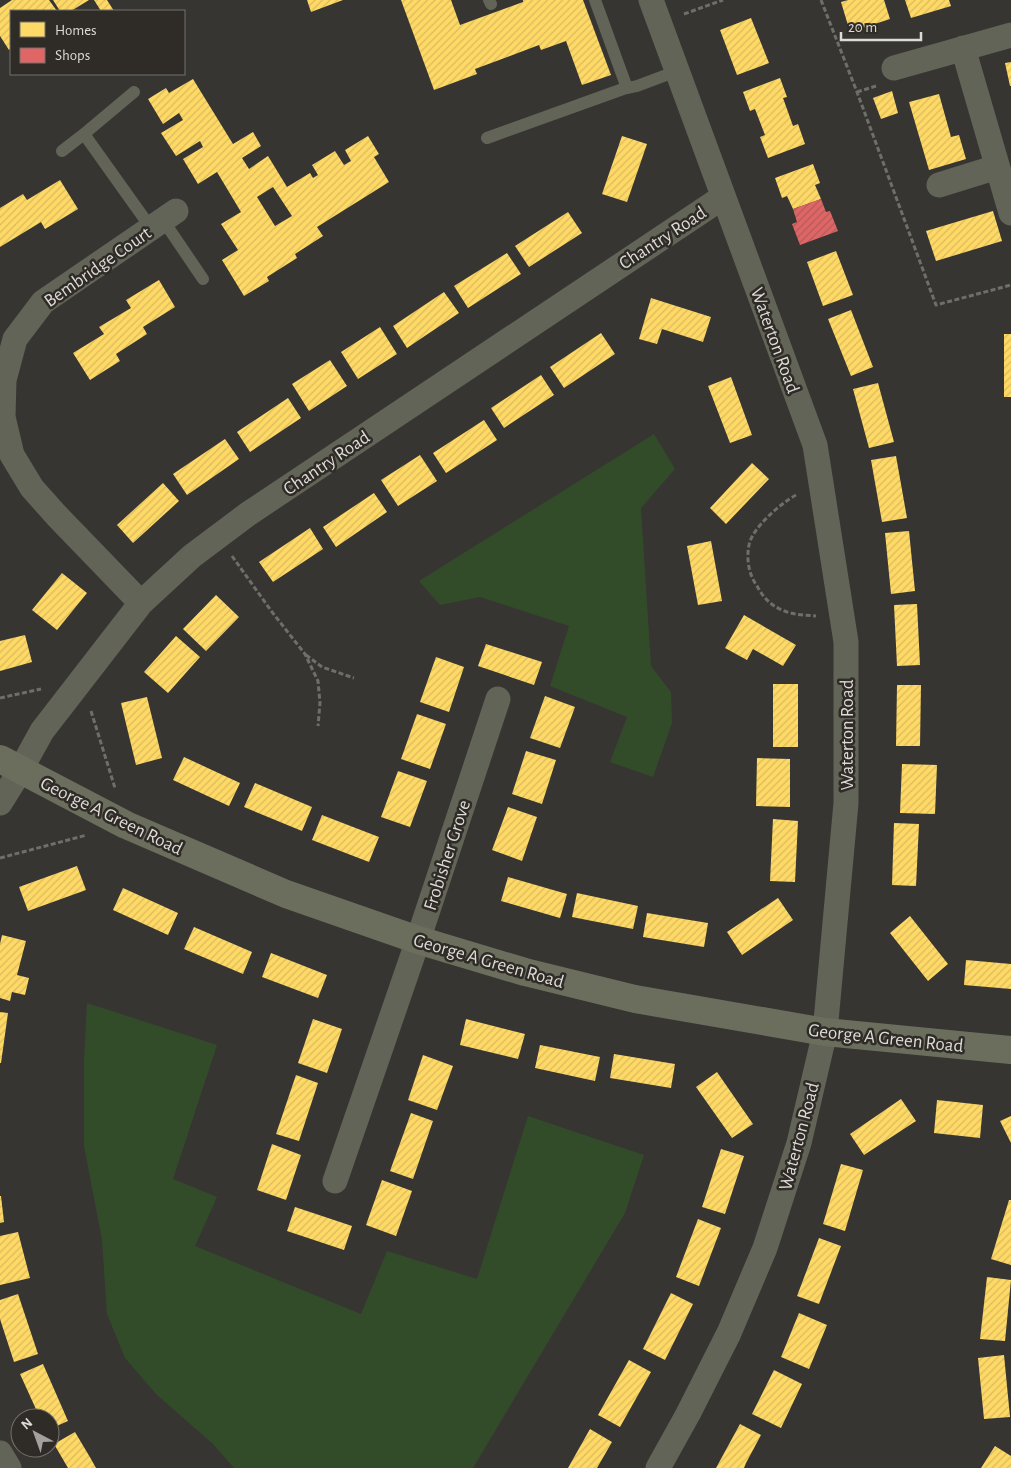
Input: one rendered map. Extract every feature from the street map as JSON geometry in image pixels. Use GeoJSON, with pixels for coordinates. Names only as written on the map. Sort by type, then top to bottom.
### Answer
{"type":"FeatureCollection","features":[{"type":"Feature","properties":{"kind":"main road","name":"George A Green Road"},"geometry":{"type":"LineString","coordinates":[[10,765],[126,825],[286,894],[418,940],[525,972],[635,999],[825,1032],[1011,1050]]}},
{"type":"Feature","properties":{"kind":"street","name":"Waterton Road"},"geometry":{"type":"LineString","coordinates":[[655,11],[815,445],[846,642],[846,803],[825,1032],[799,1143],[765,1248],[729,1333],[658,1468]]}},
{"type":"Feature","properties":{"kind":"street"},"geometry":{"type":"LineString","coordinates":[[894,68],[1011,35]]}},
{"type":"Feature","properties":{"kind":"street"},"geometry":{"type":"LineString","coordinates":[[963,48],[1011,213]]}},
{"type":"Feature","properties":{"kind":"street"},"geometry":{"type":"LineString","coordinates":[[939,186],[997,167]]}},
{"type":"Feature","properties":{"kind":"street","name":"Chantry Road"},"geometry":{"type":"LineString","coordinates":[[0,803],[10,765],[42,731],[141,602],[192,556],[248,514],[723,197]]}},
{"type":"Feature","properties":{"kind":"street","name":"Bembridge Court"},"geometry":{"type":"LineString","coordinates":[[141,602],[32,488],[12,455],[3,417],[4,380],[15,339],[43,302],[163,220]]}},
{"type":"Feature","properties":{"kind":"street","name":"Frobisher Grove"},"geometry":{"type":"LineString","coordinates":[[335,1181],[498,699]]}},
{"type":"Feature","properties":{"kind":"street"},"geometry":{"type":"LineString","coordinates":[[0,1453],[9,1468]]}},
{"type":"Feature","properties":{"kind":"lane"},"geometry":{"type":"LineString","coordinates":[[595,0],[628,88]]}},
{"type":"Feature","properties":{"kind":"lane"},"geometry":{"type":"LineString","coordinates":[[487,138],[677,71]]}},
{"type":"Feature","properties":{"kind":"lane"},"geometry":{"type":"LineString","coordinates":[[62,151],[134,92]]}},
{"type":"Feature","properties":{"kind":"lane"},"geometry":{"type":"LineString","coordinates":[[84,134],[163,220],[203,278]]}},
{"type":"Feature","properties":{"kind":"path"},"geometry":{"type":"LineString","coordinates":[[655,11],[723,0]]}},
{"type":"Feature","properties":{"kind":"path"},"geometry":{"type":"LineString","coordinates":[[821,0],[936,305],[1011,285]]}},
{"type":"Feature","properties":{"kind":"path"},"geometry":{"type":"LineString","coordinates":[[821,484],[791,497],[759,527],[749,544],[748,562],[752,580],[765,599],[781,610],[798,615],[842,614]]}},
{"type":"Feature","properties":{"kind":"path"},"geometry":{"type":"LineString","coordinates":[[218,536],[272,612],[305,654],[318,681],[320,703],[318,726]]}},
{"type":"Feature","properties":{"kind":"path"},"geometry":{"type":"LineString","coordinates":[[305,654],[322,667],[354,678]]}},
{"type":"Feature","properties":{"kind":"path"},"geometry":{"type":"LineString","coordinates":[[0,698],[82,680],[126,825],[0,858]]}},
{"type":"Feature","properties":{"kind":"green space"},"geometry":{"type":"Polygon","coordinates":[[[654,434],[675,469],[641,508],[651,666],[671,692],[672,723],[653,777],[610,762],[627,717],[550,686],[569,626],[480,597],[440,605],[419,581],[654,434]]]}},
{"type":"Feature","properties":{"kind":"green space"},"geometry":{"type":"Polygon","coordinates":[[[87,1003],[217,1045],[173,1179],[217,1197],[195,1246],[361,1314],[387,1251],[477,1279],[528,1116],[644,1155],[625,1213],[473,1468],[234,1468],[213,1444],[157,1395],[125,1358],[107,1314],[102,1240],[84,1146],[84,1060],[87,1003]]]}},
{"type":"Feature","properties":{"kind":"building: Homes"},"geometry":{"type":"Polygon","coordinates":[[[12,0],[49,0],[56,10],[10,10],[9,50],[0,36],[0,8],[12,0]]]}},
{"type":"Feature","properties":{"kind":"building: Homes"},"geometry":{"type":"Polygon","coordinates":[[[53,0],[89,0],[73,10],[59,10],[53,0]]]}},
{"type":"Feature","properties":{"kind":"building: Homes"},"geometry":{"type":"Polygon","coordinates":[[[94,0],[107,0],[113,10],[100,10],[94,0]]]}},
{"type":"Feature","properties":{"kind":"building: Homes"},"geometry":{"type":"Polygon","coordinates":[[[307,0],[343,0],[311,12],[307,0]]]}},
{"type":"Feature","properties":{"kind":"building: Homes"},"geometry":{"type":"Polygon","coordinates":[[[401,0],[451,0],[460,25],[523,2],[523,0],[583,0],[611,75],[582,85],[566,41],[541,50],[539,45],[475,69],[477,74],[434,90],[401,0]]]}},
{"type":"Feature","properties":{"kind":"building: Homes"},"geometry":{"type":"Polygon","coordinates":[[[848,0],[884,0],[890,19],[850,32],[841,2],[848,0]]]}},
{"type":"Feature","properties":{"kind":"building: Homes"},"geometry":{"type":"Polygon","coordinates":[[[905,0],[949,0],[951,6],[911,18],[905,0]]]}},
{"type":"Feature","properties":{"kind":"building: Homes"},"geometry":{"type":"Polygon","coordinates":[[[751,18],[769,63],[737,75],[720,30],[751,18]]]}},
{"type":"Feature","properties":{"kind":"building: Homes"},"geometry":{"type":"Polygon","coordinates":[[[1011,62],[1011,86],[1010,86],[1005,63],[1011,62]]]}},
{"type":"Feature","properties":{"kind":"building: Homes"},"geometry":{"type":"Polygon","coordinates":[[[780,78],[787,97],[783,98],[793,126],[798,124],[805,144],[768,158],[760,137],[765,135],[755,109],[750,111],[743,92],[780,78]]]}},
{"type":"Feature","properties":{"kind":"building: Homes"},"geometry":{"type":"Polygon","coordinates":[[[193,79],[233,144],[253,132],[261,146],[242,158],[249,169],[268,156],[287,187],[310,173],[313,178],[318,175],[312,165],[335,151],[344,165],[351,161],[345,150],[368,136],[379,154],[374,157],[389,182],[317,227],[323,236],[295,254],[297,258],[267,277],[269,281],[244,296],[222,260],[238,250],[221,224],[241,212],[217,172],[198,184],[183,159],[203,147],[200,141],[176,156],[161,133],[183,120],[179,113],[163,124],[148,99],[166,88],[169,93],[193,79]],[[273,187],[257,197],[275,226],[292,216],[273,187]]]}},
{"type":"Feature","properties":{"kind":"building: Homes"},"geometry":{"type":"Polygon","coordinates":[[[892,91],[898,113],[881,119],[873,98],[892,91]]]}},
{"type":"Feature","properties":{"kind":"building: Homes"},"geometry":{"type":"Polygon","coordinates":[[[939,94],[951,137],[959,135],[966,159],[929,170],[909,102],[939,94]]]}},
{"type":"Feature","properties":{"kind":"building: Homes"},"geometry":{"type":"Polygon","coordinates":[[[622,136],[647,144],[627,202],[602,194],[622,136]]]}},
{"type":"Feature","properties":{"kind":"building: Homes"},"geometry":{"type":"Polygon","coordinates":[[[813,164],[820,183],[815,185],[821,199],[793,209],[787,196],[782,198],[775,178],[813,164]]]}},
{"type":"Feature","properties":{"kind":"building: Homes"},"geometry":{"type":"Polygon","coordinates":[[[60,180],[78,209],[45,229],[41,222],[0,247],[0,208],[23,194],[27,200],[60,180]]]}},
{"type":"Feature","properties":{"kind":"building: Homes"},"geometry":{"type":"Polygon","coordinates":[[[993,211],[1002,241],[936,261],[926,231],[993,211]]]}},
{"type":"Feature","properties":{"kind":"building: Homes"},"geometry":{"type":"Polygon","coordinates":[[[568,212],[582,233],[529,267],[515,246],[568,212]]]}},
{"type":"Feature","properties":{"kind":"building: Homes"},"geometry":{"type":"Polygon","coordinates":[[[836,251],[853,295],[823,306],[807,262],[836,251]]]}},
{"type":"Feature","properties":{"kind":"building: Homes"},"geometry":{"type":"Polygon","coordinates":[[[507,253],[521,274],[468,308],[454,286],[507,253]]]}},
{"type":"Feature","properties":{"kind":"building: Homes"},"geometry":{"type":"Polygon","coordinates":[[[159,280],[175,307],[143,327],[147,334],[116,354],[120,361],[90,380],[73,353],[104,334],[99,327],[131,308],[126,300],[159,280]]]}},
{"type":"Feature","properties":{"kind":"building: Homes"},"geometry":{"type":"Polygon","coordinates":[[[444,292],[459,313],[407,348],[393,326],[444,292]]]}},
{"type":"Feature","properties":{"kind":"building: Homes"},"geometry":{"type":"Polygon","coordinates":[[[651,298],[711,317],[703,342],[662,329],[657,344],[639,339],[651,298]]]}},
{"type":"Feature","properties":{"kind":"building: Homes"},"geometry":{"type":"Polygon","coordinates":[[[851,310],[873,367],[851,376],[828,319],[851,310]]]}},
{"type":"Feature","properties":{"kind":"building: Homes"},"geometry":{"type":"Polygon","coordinates":[[[380,327],[397,354],[358,379],[341,352],[380,327]]]}},
{"type":"Feature","properties":{"kind":"building: Homes"},"geometry":{"type":"Polygon","coordinates":[[[601,333],[615,354],[564,388],[550,367],[601,333]]]}},
{"type":"Feature","properties":{"kind":"building: Homes"},"geometry":{"type":"Polygon","coordinates":[[[1004,334],[1011,334],[1011,397],[1004,397],[1004,334]]]}},
{"type":"Feature","properties":{"kind":"building: Homes"},"geometry":{"type":"Polygon","coordinates":[[[330,360],[347,386],[309,411],[292,384],[330,360]]]}},
{"type":"Feature","properties":{"kind":"building: Homes"},"geometry":{"type":"Polygon","coordinates":[[[541,375],[554,395],[504,428],[491,408],[541,375]]]}},
{"type":"Feature","properties":{"kind":"building: Homes"},"geometry":{"type":"Polygon","coordinates":[[[731,377],[752,435],[730,443],[708,386],[731,377]]]}},
{"type":"Feature","properties":{"kind":"building: Homes"},"geometry":{"type":"Polygon","coordinates":[[[878,383],[894,442],[869,448],[853,389],[878,383]]]}},
{"type":"Feature","properties":{"kind":"building: Homes"},"geometry":{"type":"Polygon","coordinates":[[[288,398],[301,418],[250,452],[237,432],[288,398]]]}},
{"type":"Feature","properties":{"kind":"building: Homes"},"geometry":{"type":"Polygon","coordinates":[[[484,420],[497,440],[446,473],[433,453],[484,420]]]}},
{"type":"Feature","properties":{"kind":"building: Homes"},"geometry":{"type":"Polygon","coordinates":[[[225,439],[239,459],[187,495],[173,474],[225,439]]]}},
{"type":"Feature","properties":{"kind":"building: Homes"},"geometry":{"type":"Polygon","coordinates":[[[420,455],[437,481],[398,506],[381,480],[420,455]]]}},
{"type":"Feature","properties":{"kind":"building: Homes"},"geometry":{"type":"Polygon","coordinates":[[[896,456],[907,518],[882,522],[871,460],[896,456]]]}},
{"type":"Feature","properties":{"kind":"building: Homes"},"geometry":{"type":"Polygon","coordinates":[[[752,463],[769,479],[726,524],[710,508],[752,463]]]}},
{"type":"Feature","properties":{"kind":"building: Homes"},"geometry":{"type":"Polygon","coordinates":[[[163,483],[179,501],[133,543],[117,525],[163,483]]]}},
{"type":"Feature","properties":{"kind":"building: Homes"},"geometry":{"type":"Polygon","coordinates":[[[374,493],[387,512],[336,547],[323,527],[374,493]]]}},
{"type":"Feature","properties":{"kind":"building: Homes"},"geometry":{"type":"Polygon","coordinates":[[[310,528],[323,549],[273,582],[259,562],[310,528]]]}},
{"type":"Feature","properties":{"kind":"building: Homes"},"geometry":{"type":"Polygon","coordinates":[[[909,531],[915,591],[891,594],[885,533],[909,531]]]}},
{"type":"Feature","properties":{"kind":"building: Homes"},"geometry":{"type":"Polygon","coordinates":[[[711,541],[722,601],[698,605],[687,546],[711,541]]]}},
{"type":"Feature","properties":{"kind":"building: Homes"},"geometry":{"type":"Polygon","coordinates":[[[62,573],[87,593],[57,630],[32,610],[62,573]]]}},
{"type":"Feature","properties":{"kind":"building: Homes"},"geometry":{"type":"Polygon","coordinates":[[[216,595],[239,617],[206,651],[183,629],[216,595]]]}},
{"type":"Feature","properties":{"kind":"building: Homes"},"geometry":{"type":"Polygon","coordinates":[[[917,604],[920,665],[897,666],[894,605],[917,604]]]}},
{"type":"Feature","properties":{"kind":"building: Homes"},"geometry":{"type":"Polygon","coordinates":[[[744,615],[796,645],[783,666],[753,649],[747,660],[725,648],[744,615]]]}},
{"type":"Feature","properties":{"kind":"building: Homes"},"geometry":{"type":"Polygon","coordinates":[[[25,635],[32,662],[0,671],[0,641],[25,635]]]}},
{"type":"Feature","properties":{"kind":"building: Homes"},"geometry":{"type":"Polygon","coordinates":[[[176,636],[200,657],[168,693],[144,672],[176,636]]]}},
{"type":"Feature","properties":{"kind":"building: Homes"},"geometry":{"type":"Polygon","coordinates":[[[486,644],[542,662],[534,685],[478,666],[486,644]]]}},
{"type":"Feature","properties":{"kind":"building: Homes"},"geometry":{"type":"Polygon","coordinates":[[[436,657],[464,667],[449,712],[420,702],[436,657]]]}},
{"type":"Feature","properties":{"kind":"building: Homes"},"geometry":{"type":"Polygon","coordinates":[[[773,684],[798,684],[798,747],[773,747],[773,684]]]}},
{"type":"Feature","properties":{"kind":"building: Homes"},"geometry":{"type":"Polygon","coordinates":[[[897,685],[921,685],[920,746],[896,746],[897,685]]]}},
{"type":"Feature","properties":{"kind":"building: Homes"},"geometry":{"type":"Polygon","coordinates":[[[545,696],[575,707],[560,748],[530,738],[545,696]]]}},
{"type":"Feature","properties":{"kind":"building: Homes"},"geometry":{"type":"Polygon","coordinates":[[[147,697],[162,758],[136,765],[121,703],[147,697]]]}},
{"type":"Feature","properties":{"kind":"building: Homes"},"geometry":{"type":"Polygon","coordinates":[[[417,714],[446,724],[430,769],[401,759],[417,714]]]}},
{"type":"Feature","properties":{"kind":"building: Homes"},"geometry":{"type":"Polygon","coordinates":[[[526,751],[556,760],[542,804],[512,794],[526,751]]]}},
{"type":"Feature","properties":{"kind":"building: Homes"},"geometry":{"type":"Polygon","coordinates":[[[184,757],[240,783],[229,806],[173,780],[184,757]]]}},
{"type":"Feature","properties":{"kind":"building: Homes"},"geometry":{"type":"Polygon","coordinates":[[[757,758],[790,759],[790,807],[756,806],[757,758]]]}},
{"type":"Feature","properties":{"kind":"building: Homes"},"geometry":{"type":"Polygon","coordinates":[[[902,764],[937,765],[935,814],[900,813],[902,764]]]}},
{"type":"Feature","properties":{"kind":"building: Homes"},"geometry":{"type":"Polygon","coordinates":[[[398,771],[427,781],[410,827],[381,817],[398,771]]]}},
{"type":"Feature","properties":{"kind":"building: Homes"},"geometry":{"type":"Polygon","coordinates":[[[255,783],[312,807],[302,831],[244,807],[255,783]]]}},
{"type":"Feature","properties":{"kind":"building: Homes"},"geometry":{"type":"Polygon","coordinates":[[[508,807],[537,817],[522,861],[492,850],[508,807]]]}},
{"type":"Feature","properties":{"kind":"building: Homes"},"geometry":{"type":"Polygon","coordinates":[[[322,815],[379,837],[369,862],[312,840],[322,815]]]}},
{"type":"Feature","properties":{"kind":"building: Homes"},"geometry":{"type":"Polygon","coordinates":[[[773,819],[798,821],[795,882],[770,881],[773,819]]]}},
{"type":"Feature","properties":{"kind":"building: Homes"},"geometry":{"type":"Polygon","coordinates":[[[894,823],[919,824],[916,886],[892,885],[894,823]]]}},
{"type":"Feature","properties":{"kind":"building: Homes"},"geometry":{"type":"Polygon","coordinates":[[[77,866],[86,890],[28,911],[19,887],[77,866]]]}},
{"type":"Feature","properties":{"kind":"building: Homes"},"geometry":{"type":"Polygon","coordinates":[[[508,877],[567,894],[560,918],[501,901],[508,877]]]}},
{"type":"Feature","properties":{"kind":"building: Homes"},"geometry":{"type":"Polygon","coordinates":[[[123,888],[178,913],[168,935],[113,910],[123,888]]]}},
{"type":"Feature","properties":{"kind":"building: Homes"},"geometry":{"type":"Polygon","coordinates":[[[577,893],[638,906],[633,929],[572,917],[577,893]]]}},
{"type":"Feature","properties":{"kind":"building: Homes"},"geometry":{"type":"Polygon","coordinates":[[[778,898],[793,920],[742,955],[727,932],[778,898]]]}},
{"type":"Feature","properties":{"kind":"building: Homes"},"geometry":{"type":"Polygon","coordinates":[[[647,913],[708,923],[704,947],[643,937],[647,913]]]}},
{"type":"Feature","properties":{"kind":"building: Homes"},"geometry":{"type":"Polygon","coordinates":[[[910,916],[948,964],[928,981],[890,933],[910,916]]]}},
{"type":"Feature","properties":{"kind":"building: Homes"},"geometry":{"type":"Polygon","coordinates":[[[194,927],[252,952],[243,974],[184,949],[194,927]]]}},
{"type":"Feature","properties":{"kind":"building: Homes"},"geometry":{"type":"Polygon","coordinates":[[[2,935],[26,941],[17,975],[29,978],[25,995],[12,992],[10,1001],[0,998],[0,944],[2,935]]]}},
{"type":"Feature","properties":{"kind":"building: Homes"},"geometry":{"type":"Polygon","coordinates":[[[271,953],[327,975],[318,998],[262,977],[271,953]]]}},
{"type":"Feature","properties":{"kind":"building: Homes"},"geometry":{"type":"Polygon","coordinates":[[[966,960],[1011,964],[1011,989],[964,985],[966,960]]]}},
{"type":"Feature","properties":{"kind":"building: Homes"},"geometry":{"type":"Polygon","coordinates":[[[0,1012],[8,1013],[1,1063],[0,1063],[0,1012]]]}},
{"type":"Feature","properties":{"kind":"building: Homes"},"geometry":{"type":"Polygon","coordinates":[[[313,1019],[342,1029],[327,1073],[298,1063],[313,1019]]]}},
{"type":"Feature","properties":{"kind":"building: Homes"},"geometry":{"type":"Polygon","coordinates":[[[466,1019],[525,1034],[518,1059],[460,1045],[466,1019]]]}},
{"type":"Feature","properties":{"kind":"building: Homes"},"geometry":{"type":"Polygon","coordinates":[[[540,1045],[600,1057],[595,1081],[535,1068],[540,1045]]]}},
{"type":"Feature","properties":{"kind":"building: Homes"},"geometry":{"type":"Polygon","coordinates":[[[614,1054],[675,1064],[671,1088],[610,1078],[614,1054]]]}},
{"type":"Feature","properties":{"kind":"building: Homes"},"geometry":{"type":"Polygon","coordinates":[[[423,1055],[453,1066],[437,1110],[408,1100],[423,1055]]]}},
{"type":"Feature","properties":{"kind":"building: Homes"},"geometry":{"type":"Polygon","coordinates":[[[717,1072],[753,1124],[732,1138],[696,1087],[717,1072]]]}},
{"type":"Feature","properties":{"kind":"building: Homes"},"geometry":{"type":"Polygon","coordinates":[[[296,1075],[318,1083],[299,1141],[276,1134],[296,1075]]]}},
{"type":"Feature","properties":{"kind":"building: Homes"},"geometry":{"type":"Polygon","coordinates":[[[901,1099],[916,1121],[864,1155],[850,1134],[901,1099]]]}},
{"type":"Feature","properties":{"kind":"building: Homes"},"geometry":{"type":"Polygon","coordinates":[[[937,1100],[983,1105],[980,1138],[934,1133],[937,1100]]]}},
{"type":"Feature","properties":{"kind":"building: Homes"},"geometry":{"type":"Polygon","coordinates":[[[411,1113],[433,1121],[413,1179],[390,1171],[411,1113]]]}},
{"type":"Feature","properties":{"kind":"building: Homes"},"geometry":{"type":"Polygon","coordinates":[[[1011,1116],[1011,1143],[1000,1121],[1011,1116]]]}},
{"type":"Feature","properties":{"kind":"building: Homes"},"geometry":{"type":"Polygon","coordinates":[[[272,1144],[301,1155],[286,1200],[257,1190],[272,1144]]]}},
{"type":"Feature","properties":{"kind":"building: Homes"},"geometry":{"type":"Polygon","coordinates":[[[721,1149],[744,1156],[725,1214],[702,1207],[721,1149]]]}},
{"type":"Feature","properties":{"kind":"building: Homes"},"geometry":{"type":"Polygon","coordinates":[[[841,1164],[863,1170],[845,1231],[823,1224],[841,1164]]]}},
{"type":"Feature","properties":{"kind":"building: Homes"},"geometry":{"type":"Polygon","coordinates":[[[382,1180],[412,1191],[396,1236],[366,1225],[382,1180]]]}},
{"type":"Feature","properties":{"kind":"building: Homes"},"geometry":{"type":"Polygon","coordinates":[[[0,1196],[4,1222],[0,1223],[0,1196]]]}},
{"type":"Feature","properties":{"kind":"building: Homes"},"geometry":{"type":"Polygon","coordinates":[[[1009,1200],[1011,1200],[1011,1265],[991,1259],[1009,1200]]]}},
{"type":"Feature","properties":{"kind":"building: Homes"},"geometry":{"type":"Polygon","coordinates":[[[295,1207],[352,1226],[344,1250],[287,1231],[295,1207]]]}},
{"type":"Feature","properties":{"kind":"building: Homes"},"geometry":{"type":"Polygon","coordinates":[[[698,1219],[721,1228],[699,1286],[676,1277],[698,1219]]]}},
{"type":"Feature","properties":{"kind":"building: Homes"},"geometry":{"type":"Polygon","coordinates":[[[18,1232],[30,1278],[0,1285],[0,1236],[18,1232]]]}},
{"type":"Feature","properties":{"kind":"building: Homes"},"geometry":{"type":"Polygon","coordinates":[[[819,1238],[841,1246],[819,1304],[797,1296],[819,1238]]]}},
{"type":"Feature","properties":{"kind":"building: Homes"},"geometry":{"type":"Polygon","coordinates":[[[987,1277],[1011,1280],[1005,1341],[980,1339],[987,1277]]]}},
{"type":"Feature","properties":{"kind":"building: Homes"},"geometry":{"type":"Polygon","coordinates":[[[671,1293],[693,1304],[665,1360],[643,1349],[671,1293]]]}},
{"type":"Feature","properties":{"kind":"building: Homes"},"geometry":{"type":"Polygon","coordinates":[[[18,1294],[38,1354],[14,1362],[0,1319],[0,1300],[18,1294]]]}},
{"type":"Feature","properties":{"kind":"building: Homes"},"geometry":{"type":"Polygon","coordinates":[[[799,1313],[827,1325],[809,1369],[781,1357],[799,1313]]]}},
{"type":"Feature","properties":{"kind":"building: Homes"},"geometry":{"type":"Polygon","coordinates":[[[1004,1355],[1010,1417],[984,1419],[978,1358],[1004,1355]]]}},
{"type":"Feature","properties":{"kind":"building: Homes"},"geometry":{"type":"Polygon","coordinates":[[[629,1360],[651,1372],[620,1427],[598,1415],[629,1360]]]}},
{"type":"Feature","properties":{"kind":"building: Homes"},"geometry":{"type":"Polygon","coordinates":[[[43,1364],[68,1421],[60,1425],[60,1408],[35,1408],[20,1374],[43,1364]]]}},
{"type":"Feature","properties":{"kind":"building: Homes"},"geometry":{"type":"Polygon","coordinates":[[[774,1370],[802,1384],[781,1428],[752,1414],[774,1370]]]}},
{"type":"Feature","properties":{"kind":"building: Homes"},"geometry":{"type":"Polygon","coordinates":[[[740,1424],[761,1435],[744,1468],[716,1468],[740,1424]]]}},
{"type":"Feature","properties":{"kind":"building: Homes"},"geometry":{"type":"Polygon","coordinates":[[[590,1429],[612,1442],[597,1468],[568,1468],[590,1429]]]}},
{"type":"Feature","properties":{"kind":"building: Homes"},"geometry":{"type":"Polygon","coordinates":[[[75,1432],[96,1468],[68,1468],[60,1454],[60,1441],[75,1432]]]}},
{"type":"Feature","properties":{"kind":"building: Homes"},"geometry":{"type":"Polygon","coordinates":[[[995,1446],[1011,1456],[1011,1468],[981,1468],[995,1446]]]}},
{"type":"Feature","properties":{"kind":"building: Shops"},"geometry":{"type":"Polygon","coordinates":[[[821,199],[826,212],[830,211],[838,231],[800,245],[792,224],[797,222],[793,209],[821,199]]]}}]}
